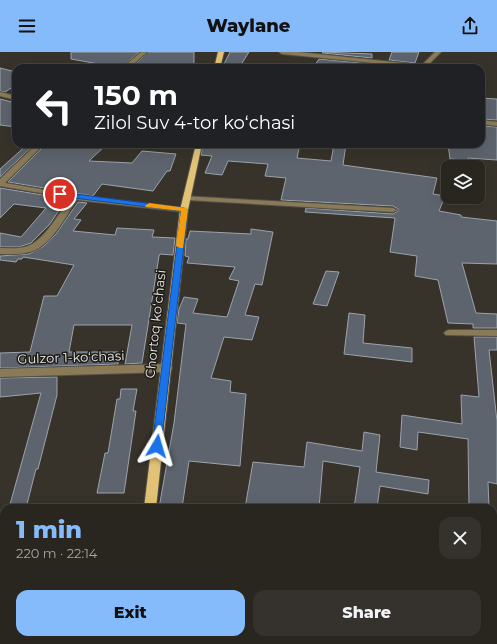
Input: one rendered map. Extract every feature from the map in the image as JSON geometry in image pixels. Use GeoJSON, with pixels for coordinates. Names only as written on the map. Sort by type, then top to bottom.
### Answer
{"type":"FeatureCollection","features":[{"type":"Feature","properties":{"kind":"main road"},"geometry":{"type":"LineString","coordinates":[[218,64],[221,52]]}},
{"type":"Feature","properties":{"kind":"main road","name":"Chortoq koʻchasi"},"geometry":{"type":"LineString","coordinates":[[150,504],[184,210],[198,148]]}},
{"type":"Feature","properties":{"kind":"street"},"geometry":{"type":"LineString","coordinates":[[129,64],[142,52]]}},
{"type":"Feature","properties":{"kind":"street"},"geometry":{"type":"LineString","coordinates":[[282,52],[395,64]]}},
{"type":"Feature","properties":{"kind":"street"},"geometry":{"type":"LineString","coordinates":[[426,64],[438,52]]}},
{"type":"Feature","properties":{"kind":"street"},"geometry":{"type":"LineString","coordinates":[[0,94],[12,97]]}},
{"type":"Feature","properties":{"kind":"street"},"geometry":{"type":"LineString","coordinates":[[485,122],[497,124]]}},
{"type":"Feature","properties":{"kind":"street"},"geometry":{"type":"LineString","coordinates":[[0,184],[37,148]]}},
{"type":"Feature","properties":{"kind":"street"},"geometry":{"type":"LineString","coordinates":[[0,184],[75,197],[184,210]]}},
{"type":"Feature","properties":{"kind":"street"},"geometry":{"type":"LineString","coordinates":[[0,250],[16,252],[27,250],[41,243],[75,197]]}},
{"type":"Feature","properties":{"kind":"street"},"geometry":{"type":"LineString","coordinates":[[187,198],[393,210]]}},
{"type":"Feature","properties":{"kind":"street"},"geometry":{"type":"LineString","coordinates":[[448,333],[497,333]]}},
{"type":"Feature","properties":{"kind":"street","name":"Gulzor 1-koʻchasi"},"geometry":{"type":"LineString","coordinates":[[0,373],[167,368]]}},
{"type":"Feature","properties":{"kind":"building"},"geometry":{"type":"Polygon","coordinates":[[[71,52],[139,52],[126,64],[99,64],[71,59],[71,52]]]}},
{"type":"Feature","properties":{"kind":"building"},"geometry":{"type":"Polygon","coordinates":[[[148,52],[194,52],[194,64],[135,64],[148,52]]]}},
{"type":"Feature","properties":{"kind":"building"},"geometry":{"type":"Polygon","coordinates":[[[230,52],[249,52],[242,64],[224,64],[230,52]]]}},
{"type":"Feature","properties":{"kind":"building"},"geometry":{"type":"Polygon","coordinates":[[[392,52],[419,52],[415,63],[389,60],[392,52]]]}},
{"type":"Feature","properties":{"kind":"building"},"geometry":{"type":"Polygon","coordinates":[[[322,53],[372,54],[372,58],[322,53]]]}},
{"type":"Feature","properties":{"kind":"building"},"geometry":{"type":"Polygon","coordinates":[[[319,59],[372,64],[316,64],[319,59]]]}},
{"type":"Feature","properties":{"kind":"building"},"geometry":{"type":"Polygon","coordinates":[[[0,68],[12,71],[12,88],[5,92],[0,91],[0,68]]]}},
{"type":"Feature","properties":{"kind":"building"},"geometry":{"type":"Polygon","coordinates":[[[485,98],[497,99],[497,120],[485,119],[485,98]]]}},
{"type":"Feature","properties":{"kind":"building"},"geometry":{"type":"Polygon","coordinates":[[[0,99],[12,102],[12,126],[0,125],[0,99]]]}},
{"type":"Feature","properties":{"kind":"building"},"geometry":{"type":"Polygon","coordinates":[[[485,126],[497,127],[497,160],[468,158],[468,160],[450,159],[449,148],[485,148],[485,126]]]}},
{"type":"Feature","properties":{"kind":"building"},"geometry":{"type":"Polygon","coordinates":[[[24,148],[31,148],[0,177],[0,169],[24,148]]]}},
{"type":"Feature","properties":{"kind":"building"},"geometry":{"type":"Polygon","coordinates":[[[42,148],[103,148],[89,161],[132,163],[142,151],[176,154],[170,171],[167,171],[153,191],[102,184],[93,196],[8,182],[42,148]]]}},
{"type":"Feature","properties":{"kind":"building"},"geometry":{"type":"Polygon","coordinates":[[[202,148],[299,148],[297,158],[331,161],[333,148],[345,148],[343,165],[437,178],[433,194],[441,195],[442,204],[439,211],[461,215],[461,217],[497,221],[497,264],[462,263],[476,313],[497,314],[497,328],[473,328],[473,324],[448,323],[438,280],[415,276],[417,256],[390,252],[395,218],[305,212],[306,208],[393,214],[398,211],[398,209],[393,206],[281,200],[286,178],[265,176],[268,164],[228,161],[222,175],[205,173],[212,156],[201,155],[202,148]]]}},
{"type":"Feature","properties":{"kind":"building"},"geometry":{"type":"Polygon","coordinates":[[[0,188],[67,199],[49,225],[31,243],[19,247],[0,247],[0,233],[21,237],[46,208],[14,204],[0,218],[0,188]]]}},
{"type":"Feature","properties":{"kind":"building"},"geometry":{"type":"Polygon","coordinates":[[[78,202],[87,203],[74,219],[81,220],[73,231],[115,235],[117,228],[154,230],[152,237],[175,238],[173,255],[160,254],[159,256],[142,363],[125,364],[132,325],[74,325],[69,352],[118,352],[118,364],[0,368],[0,353],[30,352],[44,296],[57,296],[74,265],[23,257],[22,259],[18,259],[16,262],[0,260],[0,256],[29,254],[44,246],[56,234],[78,202]]]}},
{"type":"Feature","properties":{"kind":"building"},"geometry":{"type":"Polygon","coordinates":[[[251,229],[273,232],[262,285],[255,284],[245,315],[259,317],[252,340],[224,337],[211,378],[231,381],[230,392],[246,394],[240,466],[189,461],[183,504],[160,504],[174,423],[186,324],[177,323],[179,309],[184,297],[198,299],[193,313],[227,317],[239,281],[229,279],[235,267],[187,263],[189,257],[185,256],[186,239],[188,239],[190,231],[251,234],[251,229]]]}},
{"type":"Feature","properties":{"kind":"building"},"geometry":{"type":"Polygon","coordinates":[[[326,271],[339,272],[327,306],[313,304],[326,271]]]}},
{"type":"Feature","properties":{"kind":"building"},"geometry":{"type":"Polygon","coordinates":[[[349,313],[365,315],[363,343],[412,348],[412,362],[344,354],[349,313]]]}},
{"type":"Feature","properties":{"kind":"building"},"geometry":{"type":"Polygon","coordinates":[[[474,337],[497,337],[497,350],[489,350],[497,421],[497,484],[488,482],[489,504],[469,504],[468,439],[418,432],[417,450],[400,447],[402,415],[462,424],[461,395],[479,397],[474,337]]]}},
{"type":"Feature","properties":{"kind":"building"},"geometry":{"type":"Polygon","coordinates":[[[57,377],[57,395],[38,469],[36,469],[27,504],[10,504],[41,393],[0,397],[0,378],[57,377]]]}},
{"type":"Feature","properties":{"kind":"building"},"geometry":{"type":"Polygon","coordinates":[[[121,389],[137,389],[133,411],[136,411],[124,493],[97,493],[105,453],[108,453],[117,399],[120,399],[121,389]]]}},
{"type":"Feature","properties":{"kind":"building"},"geometry":{"type":"Polygon","coordinates":[[[364,432],[380,435],[376,472],[429,480],[428,494],[380,486],[378,504],[355,504],[360,467],[323,461],[319,504],[246,504],[253,462],[304,467],[307,442],[362,451],[364,432]]]}},
{"type":"Feature","properties":{"kind":"slow traffic"},"geometry":{"type":"LineString","coordinates":[[149,206],[184,210],[180,246]]}},
{"type":"Feature","properties":{"kind":"route"},"geometry":{"type":"LineString","coordinates":[[60,194],[184,210],[157,446]]}}]}
